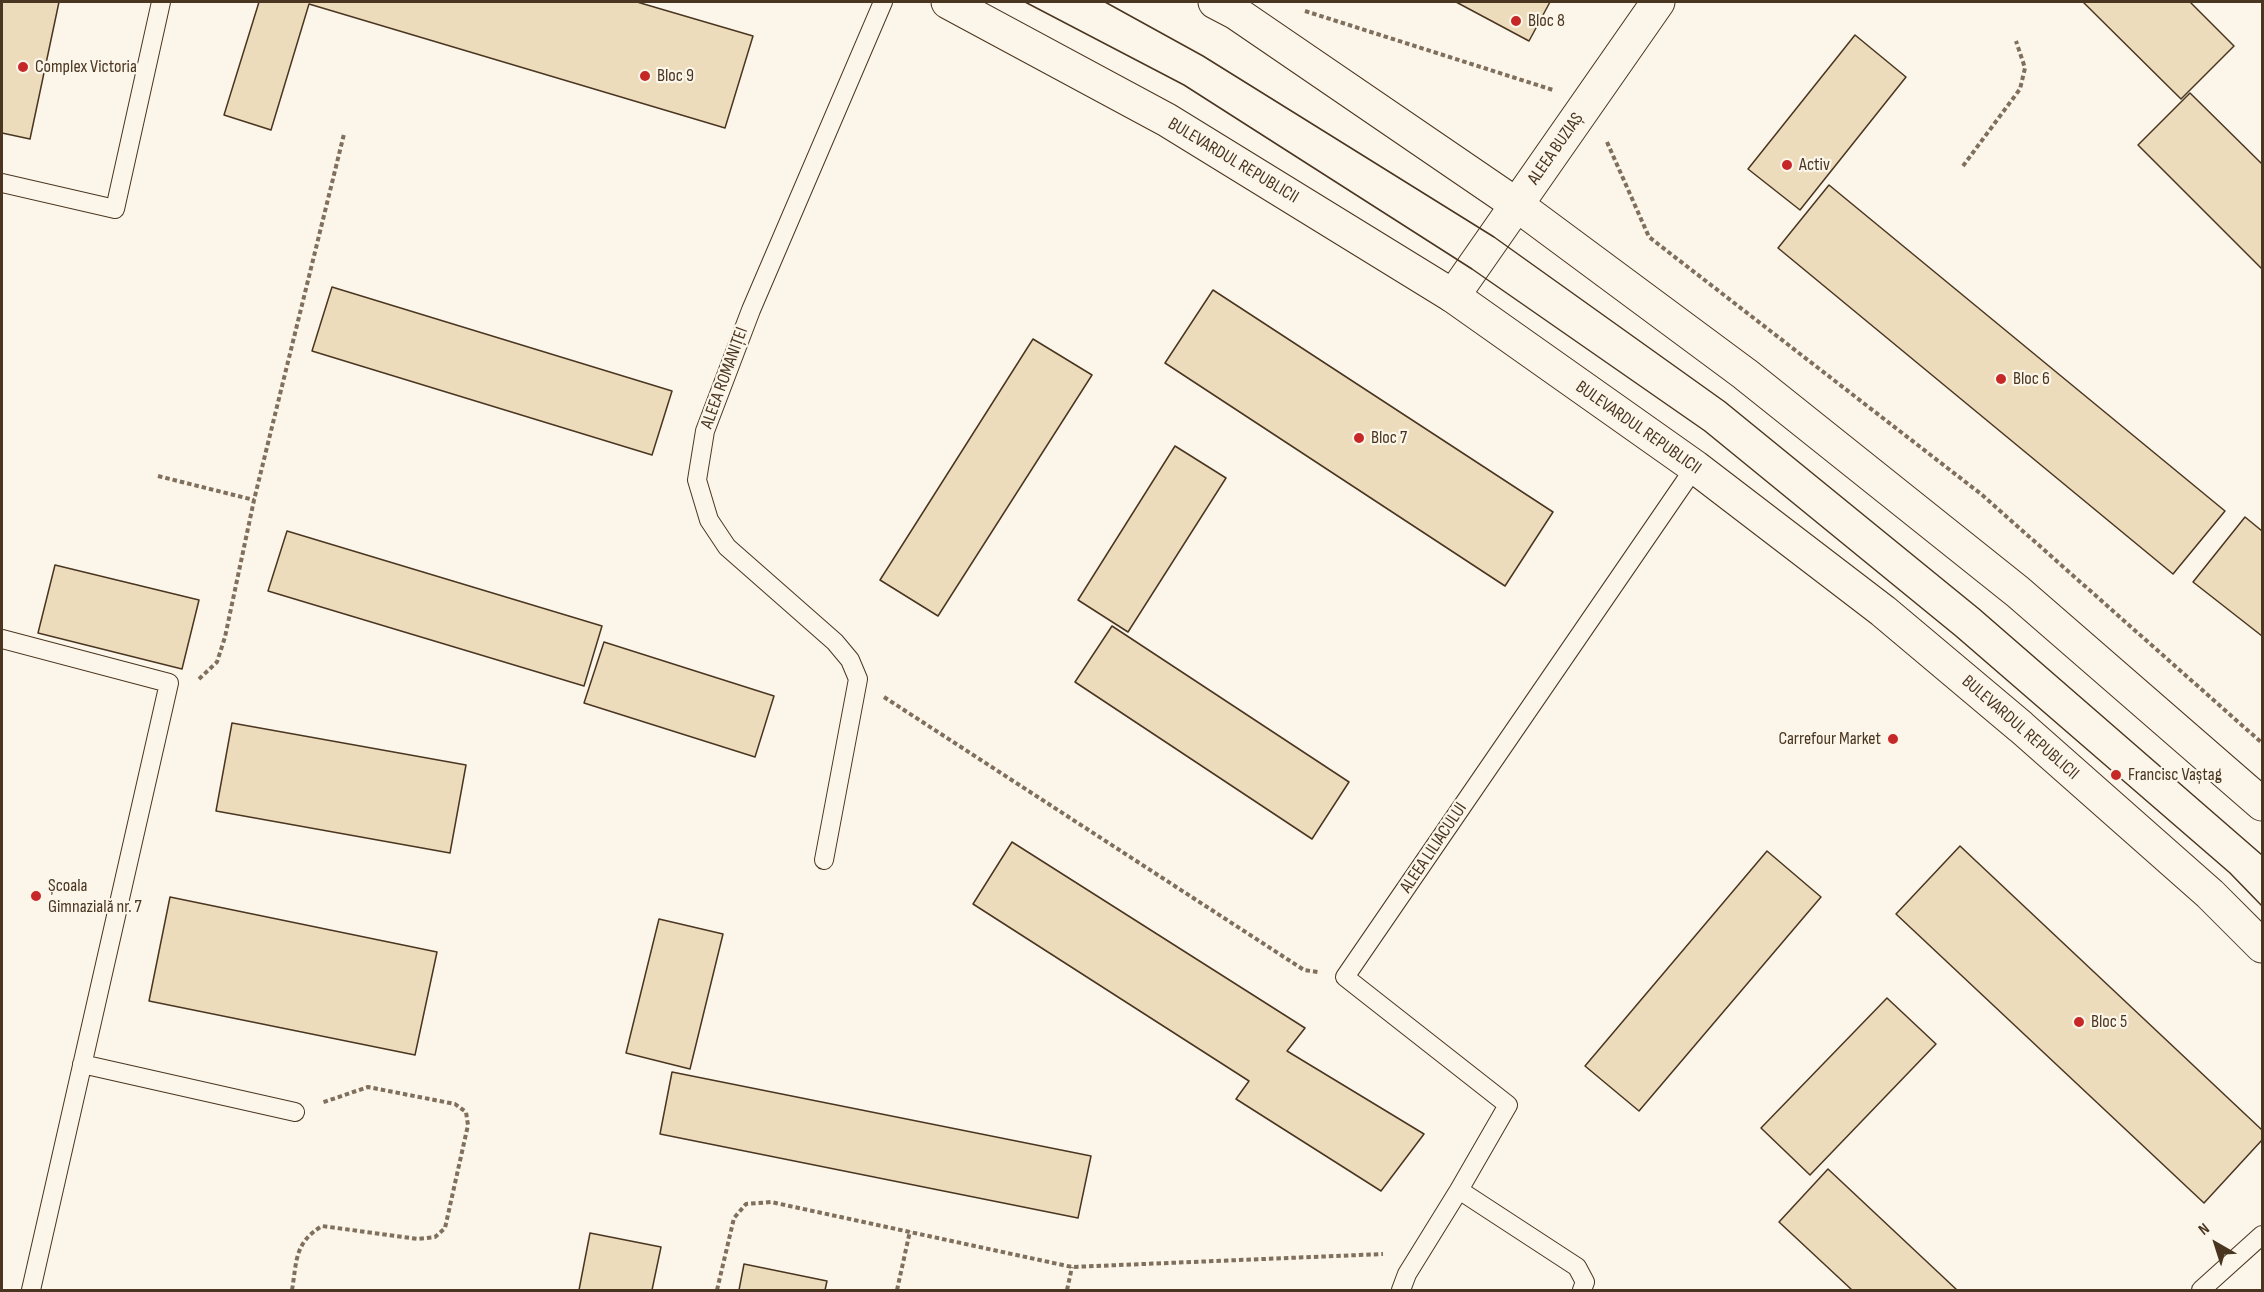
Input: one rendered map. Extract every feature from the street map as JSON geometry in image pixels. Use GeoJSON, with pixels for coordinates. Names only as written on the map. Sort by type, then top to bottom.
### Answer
{"type":"FeatureCollection","features":[{"type":"Feature","properties":{"kind":"main road","name":"BULEVARDUL REPUBLICII"},"geometry":{"type":"LineString","coordinates":[[948,2],[1167,120],[1453,296],[1695,468],[1883,611],[2004,712],[2210,894],[2262,946]]}},
{"type":"Feature","properties":{"kind":"main road"},"geometry":{"type":"LineString","coordinates":[[1215,2],[1236,13],[1517,205],[1745,374],[2018,592],[2262,804]]}},
{"type":"Feature","properties":{"kind":"main road","name":"ALEEA BUZIAȘ"},"geometry":{"type":"LineString","coordinates":[[1453,296],[1658,2]]}},
{"type":"Feature","properties":{"kind":"lane"},"geometry":{"type":"LineString","coordinates":[[2,183],[115,209],[161,2]]}},
{"type":"Feature","properties":{"kind":"lane","name":"ALEEA ROMANIȚEI"},"geometry":{"type":"LineString","coordinates":[[858,679],[850,660],[835,642],[727,547],[709,520],[697,480],[705,431],[751,310],[883,2]]}},
{"type":"Feature","properties":{"kind":"lane","name":"ALEEA LILIACULUI"},"geometry":{"type":"LineString","coordinates":[[1345,977],[1695,468]]}},
{"type":"Feature","properties":{"kind":"lane"},"geometry":{"type":"LineString","coordinates":[[2,639],[169,683],[31,1290]]}},
{"type":"Feature","properties":{"kind":"lane"},"geometry":{"type":"LineString","coordinates":[[824,860],[858,679]]}},
{"type":"Feature","properties":{"kind":"lane"},"geometry":{"type":"LineString","coordinates":[[1345,977],[1508,1105],[1407,1274],[1401,1290]]}},
{"type":"Feature","properties":{"kind":"lane"},"geometry":{"type":"LineString","coordinates":[[82,1064],[295,1112]]}},
{"type":"Feature","properties":{"kind":"lane"},"geometry":{"type":"LineString","coordinates":[[1459,1190],[1577,1268],[1585,1282],[1582,1290]]}},
{"type":"Feature","properties":{"kind":"lane"},"geometry":{"type":"LineString","coordinates":[[2201,1290],[2262,1235]]}},
{"type":"Feature","properties":{"kind":"path"},"geometry":{"type":"LineString","coordinates":[[1296,9],[1589,101],[1649,237],[1981,494],[2262,743]]}},
{"type":"Feature","properties":{"kind":"path"},"geometry":{"type":"LineString","coordinates":[[1963,166],[2019,89],[2025,68],[2016,41]]}},
{"type":"Feature","properties":{"kind":"path"},"geometry":{"type":"LineString","coordinates":[[169,683],[198,679],[217,662],[225,637],[254,500],[344,134]]}},
{"type":"Feature","properties":{"kind":"path"},"geometry":{"type":"LineString","coordinates":[[158,476],[254,500]]}},
{"type":"Feature","properties":{"kind":"path"},"geometry":{"type":"LineString","coordinates":[[858,679],[1304,970],[1345,977]]}},
{"type":"Feature","properties":{"kind":"path"},"geometry":{"type":"LineString","coordinates":[[292,1290],[300,1245],[309,1233],[322,1226],[418,1239],[435,1237],[445,1228],[468,1125],[466,1112],[455,1104],[368,1087],[295,1112]]}},
{"type":"Feature","properties":{"kind":"path"},"geometry":{"type":"LineString","coordinates":[[717,1290],[734,1218],[746,1204],[771,1202],[1072,1268],[1420,1253]]}},
{"type":"Feature","properties":{"kind":"path"},"geometry":{"type":"LineString","coordinates":[[897,1290],[910,1231]]}},
{"type":"Feature","properties":{"kind":"path"},"geometry":{"type":"LineString","coordinates":[[1067,1290],[1072,1268]]}},
{"type":"Feature","properties":{"kind":"building","name":"Complex Victoria"},"geometry":{"type":"Polygon","coordinates":[[[2,2],[59,2],[30,139],[2,133],[2,2]]]}},
{"type":"Feature","properties":{"kind":"building","name":"Bloc 9"},"geometry":{"type":"Polygon","coordinates":[[[259,2],[637,2],[753,36],[725,128],[309,4],[271,130],[224,115],[259,2]]]}},
{"type":"Feature","properties":{"kind":"building","name":"Bloc 8"},"geometry":{"type":"Polygon","coordinates":[[[1456,2],[1550,2],[1529,41],[1456,2]]]}},
{"type":"Feature","properties":{"kind":"building"},"geometry":{"type":"Polygon","coordinates":[[[2083,2],[2190,2],[2234,46],[2181,99],[2083,2]]]}},
{"type":"Feature","properties":{"kind":"building"},"geometry":{"type":"Polygon","coordinates":[[[1855,35],[1906,77],[1800,210],[1748,169],[1855,35]]]}},
{"type":"Feature","properties":{"kind":"building"},"geometry":{"type":"Polygon","coordinates":[[[2190,93],[2262,164],[2262,269],[2138,145],[2190,93]]]}},
{"type":"Feature","properties":{"kind":"building","name":"Bloc 6"},"geometry":{"type":"Polygon","coordinates":[[[1829,185],[2225,511],[2173,574],[1778,248],[1829,185]]]}},
{"type":"Feature","properties":{"kind":"building"},"geometry":{"type":"Polygon","coordinates":[[[332,287],[672,391],[652,455],[312,351],[332,287]]]}},
{"type":"Feature","properties":{"kind":"building","name":"Bloc 7"},"geometry":{"type":"Polygon","coordinates":[[[1213,290],[1553,512],[1505,586],[1165,363],[1213,290]]]}},
{"type":"Feature","properties":{"kind":"building"},"geometry":{"type":"Polygon","coordinates":[[[1033,339],[1092,375],[938,616],[880,580],[1033,339]]]}},
{"type":"Feature","properties":{"kind":"building"},"geometry":{"type":"Polygon","coordinates":[[[1175,446],[1226,478],[1128,632],[1078,600],[1175,446]]]}},
{"type":"Feature","properties":{"kind":"building"},"geometry":{"type":"Polygon","coordinates":[[[2245,517],[2262,531],[2262,636],[2193,582],[2245,517]]]}},
{"type":"Feature","properties":{"kind":"building"},"geometry":{"type":"Polygon","coordinates":[[[287,531],[602,626],[584,686],[268,591],[287,531]]]}},
{"type":"Feature","properties":{"kind":"building"},"geometry":{"type":"Polygon","coordinates":[[[55,565],[199,600],[182,669],[38,633],[55,565]]]}},
{"type":"Feature","properties":{"kind":"building"},"geometry":{"type":"Polygon","coordinates":[[[1112,626],[1349,782],[1312,839],[1075,682],[1112,626]]]}},
{"type":"Feature","properties":{"kind":"building"},"geometry":{"type":"Polygon","coordinates":[[[604,642],[774,696],[755,757],[584,703],[604,642]]]}},
{"type":"Feature","properties":{"kind":"building"},"geometry":{"type":"Polygon","coordinates":[[[232,723],[466,765],[450,853],[216,811],[232,723]]]}},
{"type":"Feature","properties":{"kind":"building"},"geometry":{"type":"Polygon","coordinates":[[[1012,842],[1305,1028],[1287,1051],[1424,1134],[1381,1191],[1236,1099],[1249,1081],[973,904],[1012,842]]]}},
{"type":"Feature","properties":{"kind":"building","name":"Bloc 5"},"geometry":{"type":"Polygon","coordinates":[[[1960,846],[2262,1130],[2262,1140],[2204,1203],[1896,914],[1960,846]]]}},
{"type":"Feature","properties":{"kind":"building"},"geometry":{"type":"Polygon","coordinates":[[[1767,851],[1821,897],[1639,1111],[1585,1066],[1767,851]]]}},
{"type":"Feature","properties":{"kind":"building"},"geometry":{"type":"Polygon","coordinates":[[[170,897],[437,952],[415,1055],[149,1001],[170,897]]]}},
{"type":"Feature","properties":{"kind":"building"},"geometry":{"type":"Polygon","coordinates":[[[659,919],[723,934],[690,1069],[626,1053],[659,919]]]}},
{"type":"Feature","properties":{"kind":"building"},"geometry":{"type":"Polygon","coordinates":[[[1887,998],[1936,1044],[1810,1175],[1761,1128],[1887,998]]]}},
{"type":"Feature","properties":{"kind":"building"},"geometry":{"type":"Polygon","coordinates":[[[672,1072],[1091,1156],[1078,1218],[660,1134],[672,1072]]]}},
{"type":"Feature","properties":{"kind":"building"},"geometry":{"type":"Polygon","coordinates":[[[1828,1169],[1957,1290],[1852,1290],[1779,1222],[1828,1169]]]}},
{"type":"Feature","properties":{"kind":"building"},"geometry":{"type":"Polygon","coordinates":[[[590,1233],[661,1247],[652,1290],[579,1290],[590,1233]]]}},
{"type":"Feature","properties":{"kind":"building"},"geometry":{"type":"Polygon","coordinates":[[[744,1264],[827,1281],[825,1290],[739,1290],[744,1264]]]}},
{"type":"Feature","properties":{"kind":"tram line"},"geometry":{"type":"LineString","coordinates":[[1025,2],[1184,85],[1472,269],[1705,431],[1956,636],[2230,873],[2262,906]]}},
{"type":"Feature","properties":{"kind":"tram line"},"geometry":{"type":"LineString","coordinates":[[1105,2],[1203,56],[1494,237],[1725,402],[1979,609],[2262,855]]}},
{"type":"Feature","properties":{"kind":"place","name":"Bloc 8"},"geometry":{"type":"Point","coordinates":[1516,21]}},
{"type":"Feature","properties":{"kind":"place","name":"Complex Victoria"},"geometry":{"type":"Point","coordinates":[23,67]}},
{"type":"Feature","properties":{"kind":"place","name":"Bloc 9"},"geometry":{"type":"Point","coordinates":[645,76]}},
{"type":"Feature","properties":{"kind":"place","name":"Activ"},"geometry":{"type":"Point","coordinates":[1787,165]}},
{"type":"Feature","properties":{"kind":"place","name":"Bloc 6"},"geometry":{"type":"Point","coordinates":[2001,379]}},
{"type":"Feature","properties":{"kind":"place","name":"Bloc 7"},"geometry":{"type":"Point","coordinates":[1359,438]}},
{"type":"Feature","properties":{"kind":"place","name":"Carrefour Market"},"geometry":{"type":"Point","coordinates":[1893,739]}},
{"type":"Feature","properties":{"kind":"place","name":"Francisc Vaștag"},"geometry":{"type":"Point","coordinates":[2116,775]}},
{"type":"Feature","properties":{"kind":"place","name":"Școala Gimnazială nr. 7"},"geometry":{"type":"Point","coordinates":[36,896]}},
{"type":"Feature","properties":{"kind":"place","name":"Bloc 5"},"geometry":{"type":"Point","coordinates":[2079,1022]}}]}
